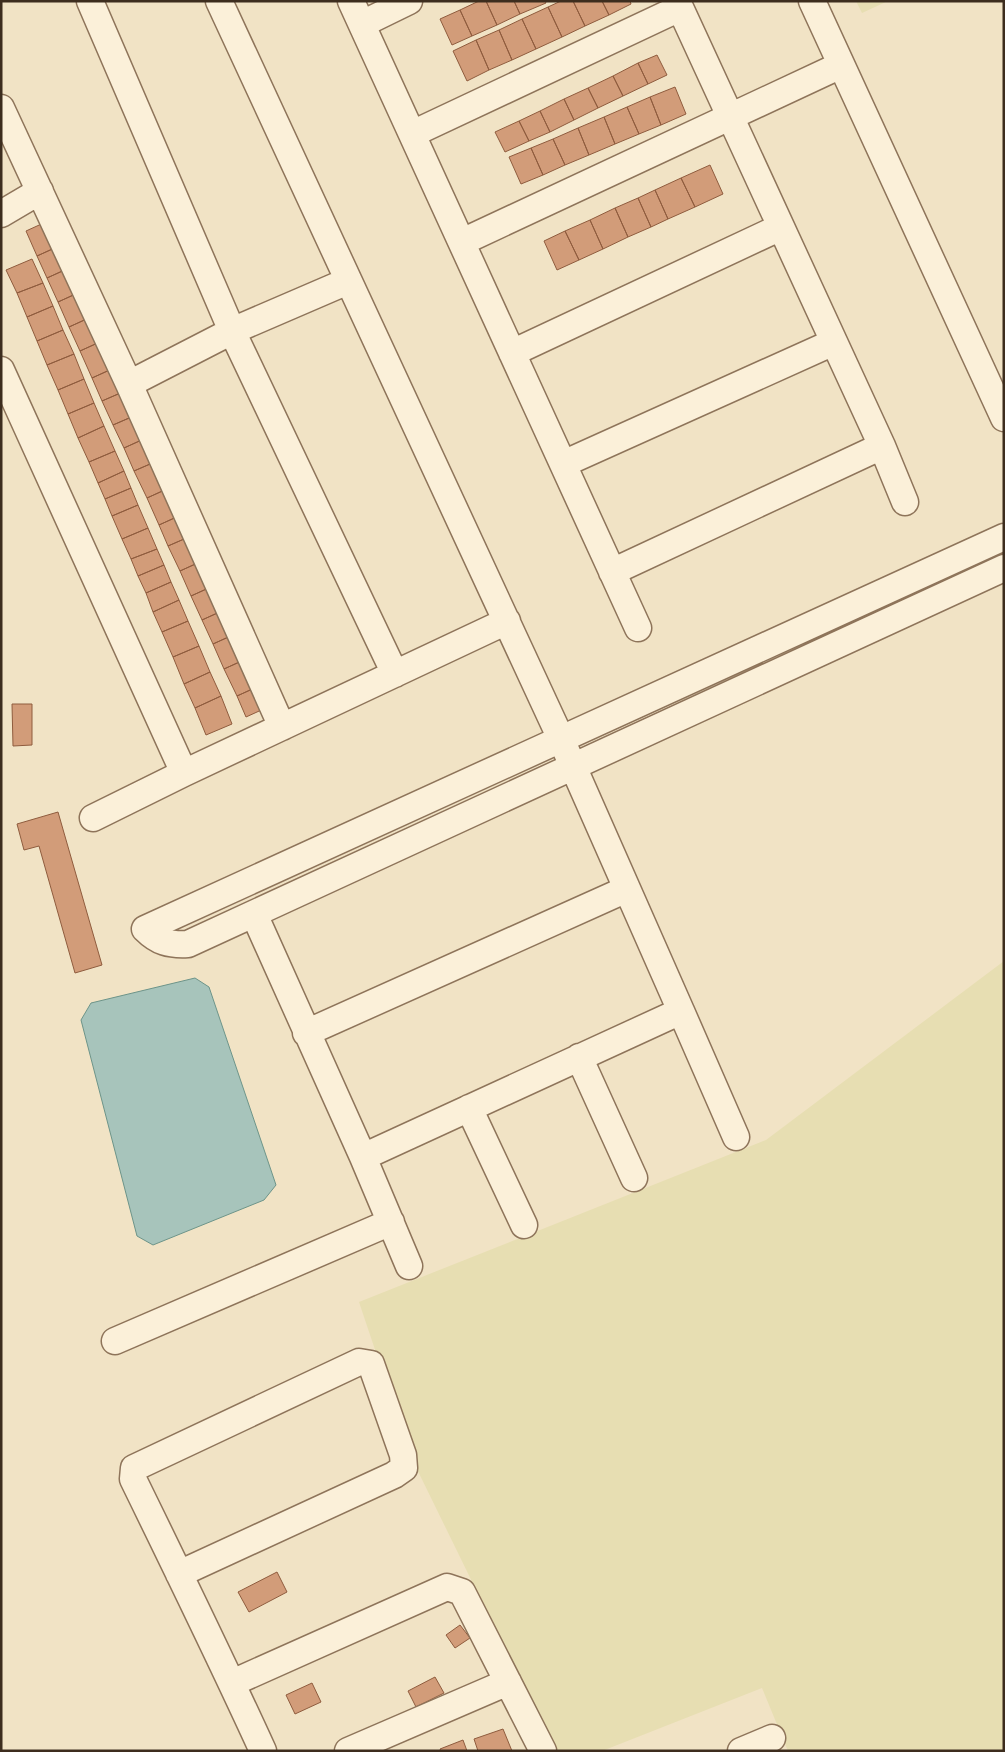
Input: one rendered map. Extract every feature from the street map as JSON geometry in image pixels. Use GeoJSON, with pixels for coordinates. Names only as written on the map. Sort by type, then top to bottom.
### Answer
{"type":"FeatureCollection","features":[{"type":"Feature","properties":{"kind":"street"},"geometry":{"type":"LineString","coordinates":[[90,1],[232,331],[395,674]]}},
{"type":"Feature","properties":{"kind":"street"},"geometry":{"type":"LineString","coordinates":[[219,1],[574,766],[736,1137]]}},
{"type":"Feature","properties":{"kind":"street"},"geometry":{"type":"LineString","coordinates":[[409,1],[357,12],[638,628]]}},
{"type":"Feature","properties":{"kind":"street"},"geometry":{"type":"LineString","coordinates":[[812,1],[1004,418]]}},
{"type":"Feature","properties":{"kind":"street"},"geometry":{"type":"LineString","coordinates":[[412,134],[678,5],[882,446],[905,502]]}},
{"type":"Feature","properties":{"kind":"street"},"geometry":{"type":"LineString","coordinates":[[462,242],[841,64]]}},
{"type":"Feature","properties":{"kind":"street"},"geometry":{"type":"LineString","coordinates":[[1,108],[129,384],[282,727]]}},
{"type":"Feature","properties":{"kind":"street"},"geometry":{"type":"LineString","coordinates":[[1,214],[40,191]]}},
{"type":"Feature","properties":{"kind":"street"},"geometry":{"type":"LineString","coordinates":[[512,353],[780,227]]}},
{"type":"Feature","properties":{"kind":"street"},"geometry":{"type":"LineString","coordinates":[[129,384],[232,331],[348,281]]}},
{"type":"Feature","properties":{"kind":"street"},"geometry":{"type":"LineString","coordinates":[[563,464],[834,342]]}},
{"type":"Feature","properties":{"kind":"street"},"geometry":{"type":"LineString","coordinates":[[1,370],[184,773]]}},
{"type":"Feature","properties":{"kind":"street"},"geometry":{"type":"LineString","coordinates":[[612,572],[882,446]]}},
{"type":"Feature","properties":{"kind":"street"},"geometry":{"type":"LineString","coordinates":[[1004,537],[145,929],[155,939],[163,942],[175,945],[188,944],[1004,568]]}},
{"type":"Feature","properties":{"kind":"street"},"geometry":{"type":"LineString","coordinates":[[94,818],[184,773],[507,621]]}},
{"type":"Feature","properties":{"kind":"street"},"geometry":{"type":"LineString","coordinates":[[306,1032],[627,889]]}},
{"type":"Feature","properties":{"kind":"street"},"geometry":{"type":"LineString","coordinates":[[254,914],[363,1157],[409,1266]]}},
{"type":"Feature","properties":{"kind":"street"},"geometry":{"type":"LineString","coordinates":[[363,1157],[681,1011]]}},
{"type":"Feature","properties":{"kind":"street"},"geometry":{"type":"LineString","coordinates":[[579,1058],[634,1178]]}},
{"type":"Feature","properties":{"kind":"street"},"geometry":{"type":"LineString","coordinates":[[469,1108],[524,1225]]}},
{"type":"Feature","properties":{"kind":"street"},"geometry":{"type":"LineString","coordinates":[[115,1341],[391,1222]]}},
{"type":"Feature","properties":{"kind":"street"},"geometry":{"type":"LineString","coordinates":[[180,1574],[394,1475],[404,1468],[403,1455],[370,1364],[359,1362],[134,1468],[133,1479],[263,1751]]}},
{"type":"Feature","properties":{"kind":"street"},"geometry":{"type":"LineString","coordinates":[[232,1683],[447,1587],[462,1592],[543,1751]]}},
{"type":"Feature","properties":{"kind":"street"},"geometry":{"type":"LineString","coordinates":[[348,1751],[508,1682]]}},
{"type":"Feature","properties":{"kind":"street"},"geometry":{"type":"LineString","coordinates":[[741,1751],[772,1738]]}},
{"type":"Feature","properties":{"kind":"shaded area"},"geometry":{"type":"Polygon","coordinates":[[[856,1],[888,1],[862,13],[856,1]]]}},
{"type":"Feature","properties":{"kind":"shaded area"},"geometry":{"type":"Polygon","coordinates":[[[1004,961],[1004,1751],[788,1751],[762,1688],[602,1751],[555,1751],[411,1457],[359,1302],[766,1140],[1004,961]]]}},
{"type":"Feature","properties":{"kind":"water"},"geometry":{"type":"Polygon","coordinates":[[[195,978],[209,987],[276,1185],[264,1200],[153,1245],[137,1236],[81,1020],[91,1003],[195,978]]]}},
{"type":"Feature","properties":{"kind":"building"},"geometry":{"type":"Polygon","coordinates":[[[479,1],[486,1],[497,25],[472,36],[460,10],[479,1]]]}},
{"type":"Feature","properties":{"kind":"building"},"geometry":{"type":"Polygon","coordinates":[[[486,1],[514,1],[520,14],[497,25],[486,1]]]}},
{"type":"Feature","properties":{"kind":"building"},"geometry":{"type":"Polygon","coordinates":[[[514,1],[545,1],[546,3],[520,14],[514,1]]]}},
{"type":"Feature","properties":{"kind":"building"},"geometry":{"type":"Polygon","coordinates":[[[561,1],[573,1],[585,26],[562,37],[548,7],[561,1]]]}},
{"type":"Feature","properties":{"kind":"building"},"geometry":{"type":"Polygon","coordinates":[[[573,1],[602,1],[609,15],[585,26],[573,1]]]}},
{"type":"Feature","properties":{"kind":"building"},"geometry":{"type":"Polygon","coordinates":[[[602,1],[630,1],[631,4],[609,15],[602,1]]]}},
{"type":"Feature","properties":{"kind":"building"},"geometry":{"type":"Polygon","coordinates":[[[548,7],[562,37],[536,49],[522,19],[548,7]]]}},
{"type":"Feature","properties":{"kind":"building"},"geometry":{"type":"Polygon","coordinates":[[[460,10],[472,36],[452,45],[440,19],[460,10]]]}},
{"type":"Feature","properties":{"kind":"building"},"geometry":{"type":"Polygon","coordinates":[[[522,19],[536,49],[512,60],[499,30],[522,19]]]}},
{"type":"Feature","properties":{"kind":"building"},"geometry":{"type":"Polygon","coordinates":[[[499,30],[512,60],[489,70],[476,40],[499,30]]]}},
{"type":"Feature","properties":{"kind":"building"},"geometry":{"type":"Polygon","coordinates":[[[476,40],[489,70],[467,81],[453,51],[476,40]]]}},
{"type":"Feature","properties":{"kind":"building"},"geometry":{"type":"Polygon","coordinates":[[[657,55],[667,75],[648,84],[638,63],[657,55]]]}},
{"type":"Feature","properties":{"kind":"building"},"geometry":{"type":"Polygon","coordinates":[[[638,63],[648,84],[623,96],[613,76],[638,63]]]}},
{"type":"Feature","properties":{"kind":"building"},"geometry":{"type":"Polygon","coordinates":[[[613,76],[623,96],[598,108],[588,88],[613,76]]]}},
{"type":"Feature","properties":{"kind":"building"},"geometry":{"type":"Polygon","coordinates":[[[675,87],[686,114],[661,125],[650,97],[675,87]]]}},
{"type":"Feature","properties":{"kind":"building"},"geometry":{"type":"Polygon","coordinates":[[[588,88],[598,108],[574,120],[564,99],[588,88]]]}},
{"type":"Feature","properties":{"kind":"building"},"geometry":{"type":"Polygon","coordinates":[[[650,97],[661,125],[639,134],[627,107],[650,97]]]}},
{"type":"Feature","properties":{"kind":"building"},"geometry":{"type":"Polygon","coordinates":[[[564,99],[574,120],[550,132],[540,111],[564,99]]]}},
{"type":"Feature","properties":{"kind":"building"},"geometry":{"type":"Polygon","coordinates":[[[627,107],[639,134],[615,144],[604,117],[627,107]]]}},
{"type":"Feature","properties":{"kind":"building"},"geometry":{"type":"Polygon","coordinates":[[[540,111],[550,132],[529,141],[519,121],[540,111]]]}},
{"type":"Feature","properties":{"kind":"building"},"geometry":{"type":"Polygon","coordinates":[[[604,117],[615,144],[589,155],[578,128],[604,117]]]}},
{"type":"Feature","properties":{"kind":"building"},"geometry":{"type":"Polygon","coordinates":[[[519,121],[529,141],[505,152],[495,132],[519,121]]]}},
{"type":"Feature","properties":{"kind":"building"},"geometry":{"type":"Polygon","coordinates":[[[578,128],[589,155],[565,165],[553,139],[578,128]]]}},
{"type":"Feature","properties":{"kind":"building"},"geometry":{"type":"Polygon","coordinates":[[[553,139],[565,165],[543,175],[531,148],[553,139]]]}},
{"type":"Feature","properties":{"kind":"building"},"geometry":{"type":"Polygon","coordinates":[[[531,148],[543,175],[521,184],[509,157],[531,148]]]}},
{"type":"Feature","properties":{"kind":"building"},"geometry":{"type":"Polygon","coordinates":[[[710,165],[723,194],[695,207],[681,178],[710,165]]]}},
{"type":"Feature","properties":{"kind":"building"},"geometry":{"type":"Polygon","coordinates":[[[681,178],[695,207],[668,219],[655,190],[681,178]]]}},
{"type":"Feature","properties":{"kind":"building"},"geometry":{"type":"Polygon","coordinates":[[[655,190],[668,219],[651,227],[638,198],[655,190]]]}},
{"type":"Feature","properties":{"kind":"building"},"geometry":{"type":"Polygon","coordinates":[[[638,198],[651,227],[628,237],[615,208],[638,198]]]}},
{"type":"Feature","properties":{"kind":"building"},"geometry":{"type":"Polygon","coordinates":[[[615,208],[628,237],[603,249],[590,220],[615,208]]]}},
{"type":"Feature","properties":{"kind":"building"},"geometry":{"type":"Polygon","coordinates":[[[590,220],[603,249],[579,260],[565,231],[590,220]]]}},
{"type":"Feature","properties":{"kind":"building"},"geometry":{"type":"Polygon","coordinates":[[[48,221],[59,246],[37,256],[26,231],[48,221]]]}},
{"type":"Feature","properties":{"kind":"building"},"geometry":{"type":"Polygon","coordinates":[[[565,231],[579,260],[557,270],[544,241],[565,231]]]}},
{"type":"Feature","properties":{"kind":"building"},"geometry":{"type":"Polygon","coordinates":[[[59,246],[69,268],[47,278],[37,256],[59,246]]]}},
{"type":"Feature","properties":{"kind":"building"},"geometry":{"type":"Polygon","coordinates":[[[32,259],[43,283],[17,293],[6,270],[32,259]]]}},
{"type":"Feature","properties":{"kind":"building"},"geometry":{"type":"Polygon","coordinates":[[[69,268],[80,292],[58,302],[47,278],[69,268]]]}},
{"type":"Feature","properties":{"kind":"building"},"geometry":{"type":"Polygon","coordinates":[[[43,283],[53,306],[27,317],[17,293],[43,283]]]}},
{"type":"Feature","properties":{"kind":"building"},"geometry":{"type":"Polygon","coordinates":[[[80,292],[91,317],[69,327],[58,302],[80,292]]]}},
{"type":"Feature","properties":{"kind":"building"},"geometry":{"type":"Polygon","coordinates":[[[53,306],[63,330],[37,341],[27,317],[53,306]]]}},
{"type":"Feature","properties":{"kind":"building"},"geometry":{"type":"Polygon","coordinates":[[[91,317],[102,341],[80,351],[69,327],[91,317]]]}},
{"type":"Feature","properties":{"kind":"building"},"geometry":{"type":"Polygon","coordinates":[[[63,330],[74,354],[47,365],[37,341],[63,330]]]}},
{"type":"Feature","properties":{"kind":"building"},"geometry":{"type":"Polygon","coordinates":[[[102,341],[114,368],[92,378],[80,351],[102,341]]]}},
{"type":"Feature","properties":{"kind":"building"},"geometry":{"type":"Polygon","coordinates":[[[74,354],[84,379],[58,390],[47,365],[74,354]]]}},
{"type":"Feature","properties":{"kind":"building"},"geometry":{"type":"Polygon","coordinates":[[[114,368],[125,391],[102,401],[92,378],[114,368]]]}},
{"type":"Feature","properties":{"kind":"building"},"geometry":{"type":"Polygon","coordinates":[[[84,379],[94,403],[68,414],[58,390],[84,379]]]}},
{"type":"Feature","properties":{"kind":"building"},"geometry":{"type":"Polygon","coordinates":[[[125,391],[136,415],[113,425],[102,401],[125,391]]]}},
{"type":"Feature","properties":{"kind":"building"},"geometry":{"type":"Polygon","coordinates":[[[94,403],[104,426],[78,438],[68,414],[94,403]]]}},
{"type":"Feature","properties":{"kind":"building"},"geometry":{"type":"Polygon","coordinates":[[[136,415],[146,438],[124,448],[113,425],[136,415]]]}},
{"type":"Feature","properties":{"kind":"building"},"geometry":{"type":"Polygon","coordinates":[[[104,426],[115,451],[89,462],[78,438],[104,426]]]}},
{"type":"Feature","properties":{"kind":"building"},"geometry":{"type":"Polygon","coordinates":[[[146,438],[157,461],[134,471],[124,448],[146,438]]]}},
{"type":"Feature","properties":{"kind":"building"},"geometry":{"type":"Polygon","coordinates":[[[115,451],[124,471],[98,483],[89,462],[115,451]]]}},
{"type":"Feature","properties":{"kind":"building"},"geometry":{"type":"Polygon","coordinates":[[[157,461],[169,488],[147,498],[134,471],[157,461]]]}},
{"type":"Feature","properties":{"kind":"building"},"geometry":{"type":"Polygon","coordinates":[[[124,471],[131,488],[105,499],[98,483],[124,471]]]}},
{"type":"Feature","properties":{"kind":"building"},"geometry":{"type":"Polygon","coordinates":[[[131,488],[138,505],[112,516],[105,499],[131,488]]]}},
{"type":"Feature","properties":{"kind":"building"},"geometry":{"type":"Polygon","coordinates":[[[169,488],[181,515],[159,525],[147,498],[169,488]]]}},
{"type":"Feature","properties":{"kind":"building"},"geometry":{"type":"Polygon","coordinates":[[[138,505],[148,528],[122,539],[112,516],[138,505]]]}},
{"type":"Feature","properties":{"kind":"building"},"geometry":{"type":"Polygon","coordinates":[[[181,515],[191,536],[168,546],[159,525],[181,515]]]}},
{"type":"Feature","properties":{"kind":"building"},"geometry":{"type":"Polygon","coordinates":[[[148,528],[157,549],[131,559],[122,539],[148,528]]]}},
{"type":"Feature","properties":{"kind":"building"},"geometry":{"type":"Polygon","coordinates":[[[191,536],[202,561],[180,571],[168,546],[191,536]]]}},
{"type":"Feature","properties":{"kind":"building"},"geometry":{"type":"Polygon","coordinates":[[[157,549],[164,565],[138,576],[131,559],[157,549]]]}},
{"type":"Feature","properties":{"kind":"building"},"geometry":{"type":"Polygon","coordinates":[[[202,561],[213,586],[191,596],[180,571],[202,561]]]}},
{"type":"Feature","properties":{"kind":"building"},"geometry":{"type":"Polygon","coordinates":[[[164,565],[171,582],[146,593],[138,576],[164,565]]]}},
{"type":"Feature","properties":{"kind":"building"},"geometry":{"type":"Polygon","coordinates":[[[171,582],[179,600],[153,612],[146,593],[171,582]]]}},
{"type":"Feature","properties":{"kind":"building"},"geometry":{"type":"Polygon","coordinates":[[[213,586],[224,610],[202,620],[191,596],[213,586]]]}},
{"type":"Feature","properties":{"kind":"building"},"geometry":{"type":"Polygon","coordinates":[[[179,600],[188,621],[162,632],[153,612],[179,600]]]}},
{"type":"Feature","properties":{"kind":"building"},"geometry":{"type":"Polygon","coordinates":[[[224,610],[235,634],[213,644],[202,620],[224,610]]]}},
{"type":"Feature","properties":{"kind":"building"},"geometry":{"type":"Polygon","coordinates":[[[188,621],[199,646],[173,657],[162,632],[188,621]]]}},
{"type":"Feature","properties":{"kind":"building"},"geometry":{"type":"Polygon","coordinates":[[[235,634],[246,659],[224,669],[213,644],[235,634]]]}},
{"type":"Feature","properties":{"kind":"building"},"geometry":{"type":"Polygon","coordinates":[[[199,646],[210,672],[184,684],[173,657],[199,646]]]}},
{"type":"Feature","properties":{"kind":"building"},"geometry":{"type":"Polygon","coordinates":[[[246,659],[259,686],[237,696],[224,669],[246,659]]]}},
{"type":"Feature","properties":{"kind":"building"},"geometry":{"type":"Polygon","coordinates":[[[210,672],[221,696],[195,708],[184,684],[210,672]]]}},
{"type":"Feature","properties":{"kind":"building"},"geometry":{"type":"Polygon","coordinates":[[[259,686],[268,707],[246,717],[237,696],[259,686]]]}},
{"type":"Feature","properties":{"kind":"building"},"geometry":{"type":"Polygon","coordinates":[[[221,696],[232,724],[206,735],[195,708],[221,696]]]}},
{"type":"Feature","properties":{"kind":"building"},"geometry":{"type":"Polygon","coordinates":[[[12,704],[32,704],[32,745],[13,746],[12,704]]]}},
{"type":"Feature","properties":{"kind":"building"},"geometry":{"type":"Polygon","coordinates":[[[58,812],[102,965],[75,973],[39,846],[24,850],[17,824],[58,812]]]}},
{"type":"Feature","properties":{"kind":"building"},"geometry":{"type":"Polygon","coordinates":[[[277,1572],[287,1592],[249,1612],[238,1592],[277,1572]]]}},
{"type":"Feature","properties":{"kind":"building"},"geometry":{"type":"Polygon","coordinates":[[[460,1625],[470,1638],[455,1648],[446,1635],[460,1625]]]}},
{"type":"Feature","properties":{"kind":"building"},"geometry":{"type":"Polygon","coordinates":[[[435,1677],[444,1693],[416,1707],[408,1691],[435,1677]]]}},
{"type":"Feature","properties":{"kind":"building"},"geometry":{"type":"Polygon","coordinates":[[[312,1683],[321,1702],[295,1714],[286,1695],[312,1683]]]}},
{"type":"Feature","properties":{"kind":"building"},"geometry":{"type":"Polygon","coordinates":[[[503,1729],[512,1751],[478,1751],[474,1739],[503,1729]]]}},
{"type":"Feature","properties":{"kind":"building"},"geometry":{"type":"Polygon","coordinates":[[[463,1740],[467,1751],[441,1751],[440,1749],[463,1740]]]}}]}
